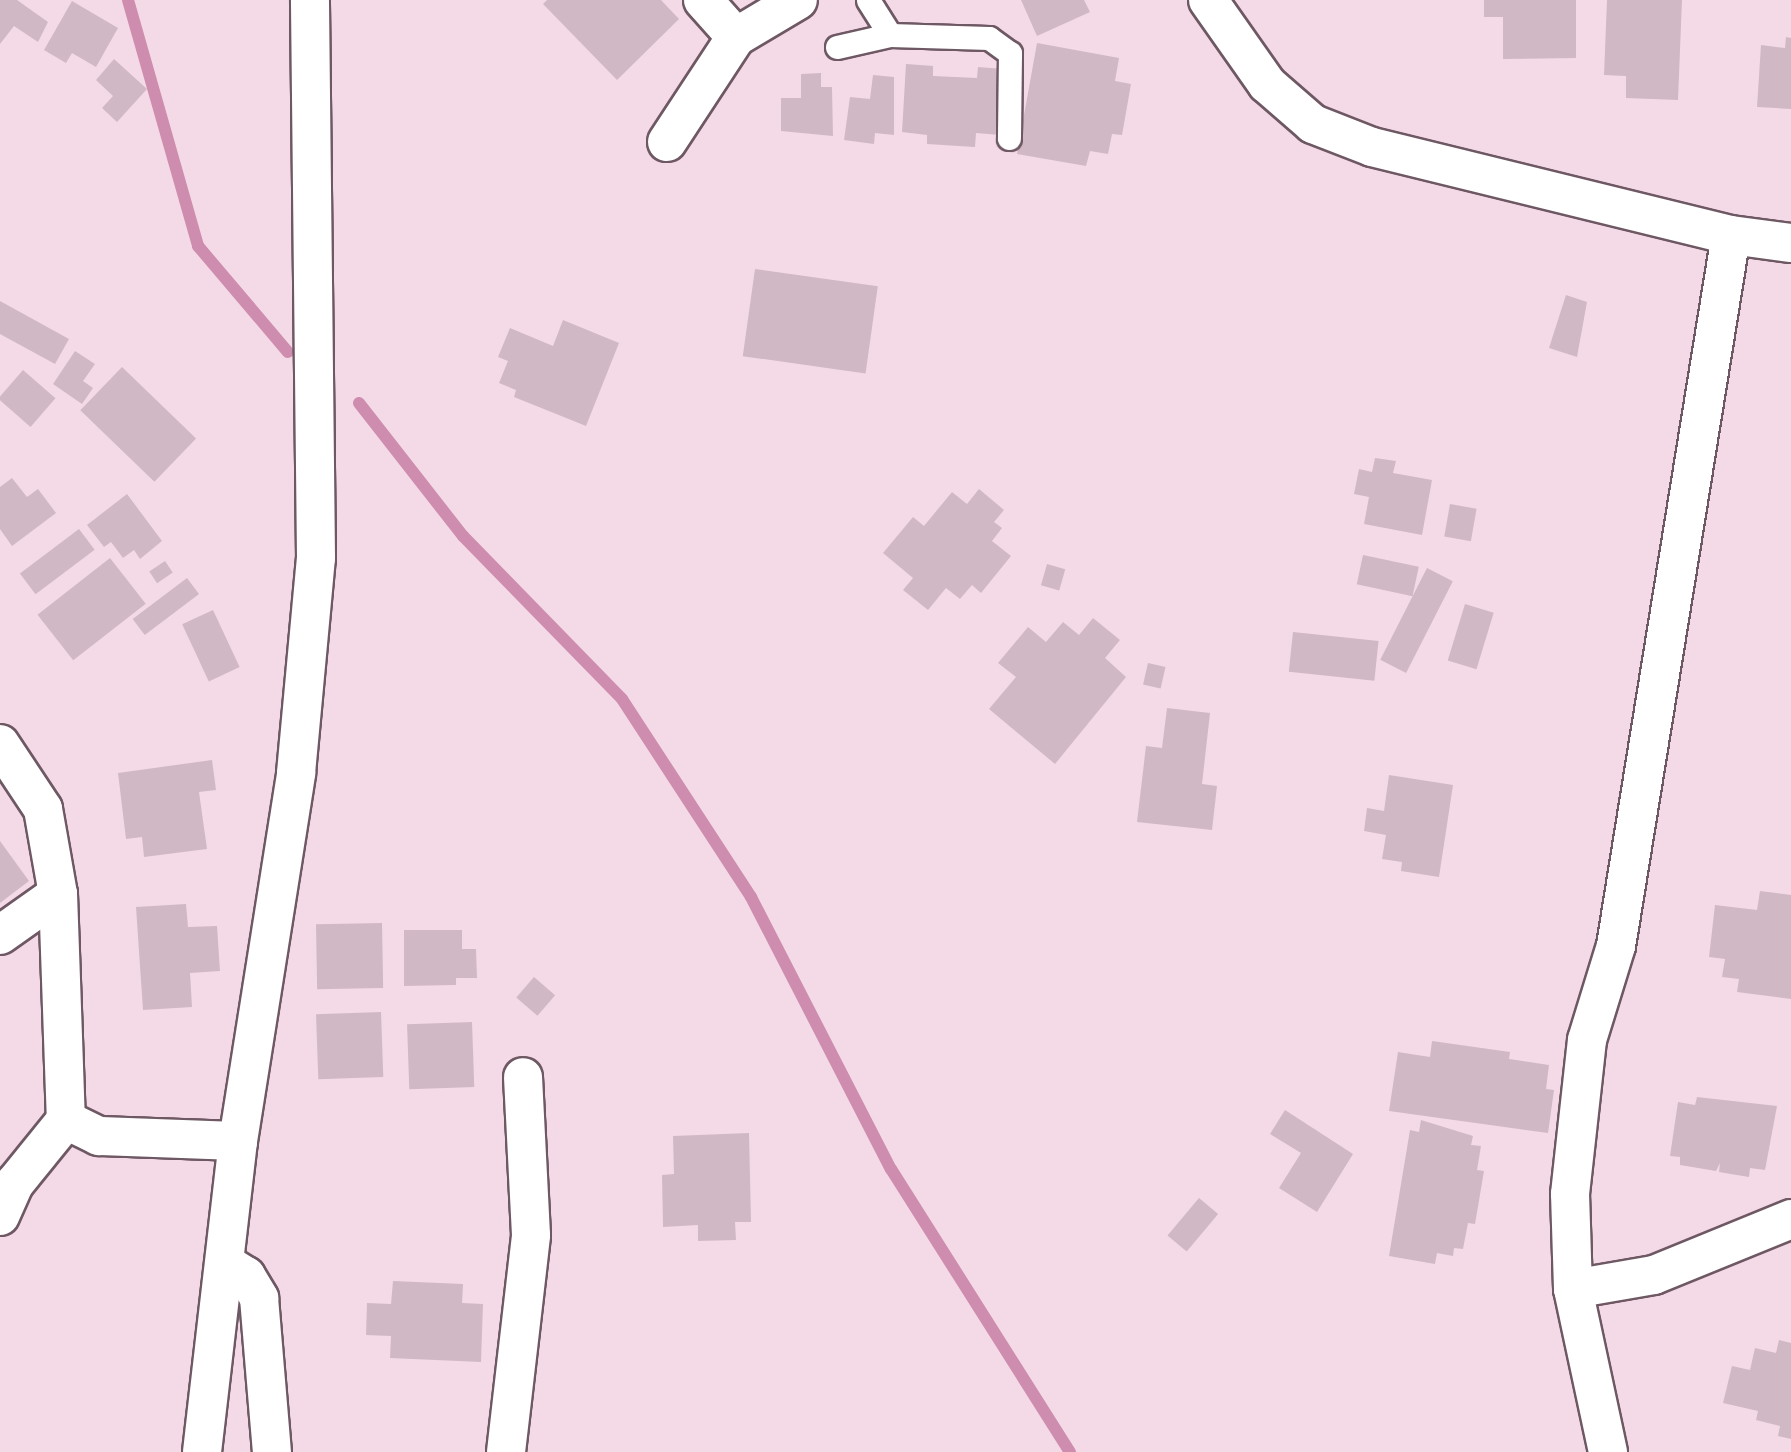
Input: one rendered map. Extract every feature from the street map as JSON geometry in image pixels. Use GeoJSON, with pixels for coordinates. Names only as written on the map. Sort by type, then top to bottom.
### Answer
{"type":"FeatureCollection","features":[{"type":"Feature","properties":{"kind":"street"},"geometry":{"type":"LineString","coordinates":[[202,1452],[238,1141],[296,773],[316,558],[310,0]]}},
{"type":"Feature","properties":{"kind":"street"},"geometry":{"type":"LineString","coordinates":[[703,0],[736,37]]}},
{"type":"Feature","properties":{"kind":"street"},"geometry":{"type":"LineString","coordinates":[[667,142],[736,37],[798,0]]}},
{"type":"Feature","properties":{"kind":"street"},"geometry":{"type":"LineString","coordinates":[[1208,0],[1267,84],[1313,124],[1372,147],[1731,235],[1791,243]]}},
{"type":"Feature","properties":{"kind":"street"},"geometry":{"type":"LineString","coordinates":[[1608,1452],[1573,1289],[1570,1194],[1587,1040],[1616,946],[1731,235]]}},
{"type":"Feature","properties":{"kind":"street"},"geometry":{"type":"LineString","coordinates":[[0,744],[43,809],[58,894],[66,1120],[5,1196]]}},
{"type":"Feature","properties":{"kind":"street"},"geometry":{"type":"LineString","coordinates":[[0,935],[58,894]]}},
{"type":"Feature","properties":{"kind":"street"},"geometry":{"type":"LineString","coordinates":[[506,1452],[531,1235],[523,1077]]}},
{"type":"Feature","properties":{"kind":"street"},"geometry":{"type":"LineString","coordinates":[[66,1120],[100,1136],[238,1141]]}},
{"type":"Feature","properties":{"kind":"street"},"geometry":{"type":"LineString","coordinates":[[1573,1289],[1654,1275],[1791,1219]]}},
{"type":"Feature","properties":{"kind":"street"},"geometry":{"type":"LineString","coordinates":[[225,1263],[246,1276],[259,1298],[272,1452]]}},
{"type":"Feature","properties":{"kind":"lane"},"geometry":{"type":"LineString","coordinates":[[868,0],[890,35]]}},
{"type":"Feature","properties":{"kind":"lane"},"geometry":{"type":"LineString","coordinates":[[837,47],[890,35],[989,38],[1010,53],[1009,138]]}},
{"type":"Feature","properties":{"kind":"building"},"geometry":{"type":"Polygon","coordinates":[[[0,0],[17,0],[48,22],[38,42],[14,26],[0,44],[0,0]]]}},
{"type":"Feature","properties":{"kind":"building"},"geometry":{"type":"Polygon","coordinates":[[[547,0],[661,0],[679,19],[617,80],[543,4],[547,0]]]}},
{"type":"Feature","properties":{"kind":"building"},"geometry":{"type":"Polygon","coordinates":[[[1021,0],[1084,0],[1090,12],[1037,36],[1021,0]]]}},
{"type":"Feature","properties":{"kind":"building"},"geometry":{"type":"Polygon","coordinates":[[[1484,0],[1576,0],[1576,58],[1503,59],[1503,17],[1484,17],[1484,0]]]}},
{"type":"Feature","properties":{"kind":"building"},"geometry":{"type":"Polygon","coordinates":[[[1607,0],[1682,0],[1678,100],[1626,98],[1626,76],[1604,75],[1607,0]]]}},
{"type":"Feature","properties":{"kind":"building"},"geometry":{"type":"Polygon","coordinates":[[[72,1],[118,28],[96,67],[72,53],[66,63],[44,50],[72,1]]]}},
{"type":"Feature","properties":{"kind":"building"},"geometry":{"type":"Polygon","coordinates":[[[1786,37],[1791,38],[1791,109],[1757,107],[1761,45],[1785,48],[1786,37]]]}},
{"type":"Feature","properties":{"kind":"building"},"geometry":{"type":"Polygon","coordinates":[[[1037,43],[1119,58],[1115,81],[1131,84],[1122,135],[1112,134],[1108,154],[1090,151],[1086,166],[1017,154],[1037,43]]]}},
{"type":"Feature","properties":{"kind":"building"},"geometry":{"type":"Polygon","coordinates":[[[114,59],[147,89],[117,122],[102,108],[113,96],[96,80],[114,59]]]}},
{"type":"Feature","properties":{"kind":"building"},"geometry":{"type":"Polygon","coordinates":[[[906,64],[933,66],[933,76],[977,78],[978,67],[1004,69],[1000,135],[976,133],[975,147],[927,144],[927,135],[902,132],[906,64]]]}},
{"type":"Feature","properties":{"kind":"building"},"geometry":{"type":"Polygon","coordinates":[[[821,73],[821,87],[832,87],[833,136],[781,131],[781,98],[801,98],[801,74],[821,73]]]}},
{"type":"Feature","properties":{"kind":"building"},"geometry":{"type":"Polygon","coordinates":[[[873,75],[894,77],[894,135],[875,133],[874,144],[844,140],[850,97],[870,99],[873,75]]]}},
{"type":"Feature","properties":{"kind":"building"},"geometry":{"type":"Polygon","coordinates":[[[755,269],[878,286],[866,373],[743,356],[755,269]]]}},
{"type":"Feature","properties":{"kind":"building"},"geometry":{"type":"Polygon","coordinates":[[[1566,295],[1587,302],[1577,357],[1549,348],[1566,295]]]}},
{"type":"Feature","properties":{"kind":"building"},"geometry":{"type":"Polygon","coordinates":[[[0,301],[69,339],[55,364],[0,334],[0,301]]]}},
{"type":"Feature","properties":{"kind":"building"},"geometry":{"type":"Polygon","coordinates":[[[563,320],[619,343],[586,426],[514,397],[516,390],[499,383],[508,361],[498,357],[510,328],[553,346],[563,320]]]}},
{"type":"Feature","properties":{"kind":"building"},"geometry":{"type":"Polygon","coordinates":[[[75,351],[95,364],[83,381],[93,388],[82,404],[53,384],[75,351]]]}},
{"type":"Feature","properties":{"kind":"building"},"geometry":{"type":"Polygon","coordinates":[[[122,367],[196,439],[154,482],[80,410],[122,367]]]}},
{"type":"Feature","properties":{"kind":"building"},"geometry":{"type":"Polygon","coordinates":[[[23,370],[55,398],[31,427],[0,400],[0,396],[23,370]]]}},
{"type":"Feature","properties":{"kind":"building"},"geometry":{"type":"Polygon","coordinates":[[[1375,458],[1396,461],[1393,473],[1432,480],[1422,535],[1364,524],[1369,497],[1354,494],[1359,469],[1372,472],[1375,458]]]}},
{"type":"Feature","properties":{"kind":"building"},"geometry":{"type":"Polygon","coordinates":[[[12,478],[27,497],[38,489],[56,513],[12,546],[0,529],[0,487],[12,478]]]}},
{"type":"Feature","properties":{"kind":"building"},"geometry":{"type":"Polygon","coordinates":[[[979,489],[1004,510],[994,522],[1002,528],[992,541],[1011,556],[981,593],[972,585],[960,599],[946,588],[928,610],[903,590],[913,578],[883,553],[913,517],[924,526],[952,492],[967,504],[979,489]]]}},
{"type":"Feature","properties":{"kind":"building"},"geometry":{"type":"Polygon","coordinates":[[[127,494],[162,541],[140,559],[134,550],[123,558],[111,542],[104,547],[87,525],[127,494]]]}},
{"type":"Feature","properties":{"kind":"building"},"geometry":{"type":"Polygon","coordinates":[[[1450,504],[1477,509],[1471,541],[1444,536],[1450,504]]]}},
{"type":"Feature","properties":{"kind":"building"},"geometry":{"type":"Polygon","coordinates":[[[79,529],[95,550],[36,594],[20,574],[79,529]]]}},
{"type":"Feature","properties":{"kind":"building"},"geometry":{"type":"Polygon","coordinates":[[[1363,555],[1419,567],[1413,596],[1357,584],[1363,555]]]}},
{"type":"Feature","properties":{"kind":"building"},"geometry":{"type":"Polygon","coordinates":[[[110,558],[146,604],[73,660],[38,615],[110,558]]]}},
{"type":"Feature","properties":{"kind":"building"},"geometry":{"type":"Polygon","coordinates":[[[165,561],[173,573],[157,583],[149,572],[165,561]]]}},
{"type":"Feature","properties":{"kind":"building"},"geometry":{"type":"Polygon","coordinates":[[[1047,564],[1065,569],[1059,590],[1041,585],[1047,564]]]}},
{"type":"Feature","properties":{"kind":"building"},"geometry":{"type":"Polygon","coordinates":[[[1427,568],[1453,581],[1406,673],[1380,660],[1427,568]]]}},
{"type":"Feature","properties":{"kind":"building"},"geometry":{"type":"Polygon","coordinates":[[[187,578],[199,594],[145,635],[133,619],[187,578]]]}},
{"type":"Feature","properties":{"kind":"building"},"geometry":{"type":"Polygon","coordinates":[[[1465,604],[1494,613],[1476,669],[1448,660],[1465,604]]]}},
{"type":"Feature","properties":{"kind":"building"},"geometry":{"type":"Polygon","coordinates":[[[213,610],[240,667],[209,681],[182,624],[213,610]]]}},
{"type":"Feature","properties":{"kind":"building"},"geometry":{"type":"Polygon","coordinates":[[[1093,618],[1120,640],[1105,658],[1126,677],[1055,764],[989,709],[1016,677],[998,663],[1028,627],[1046,642],[1063,622],[1079,635],[1093,618]]]}},
{"type":"Feature","properties":{"kind":"building"},"geometry":{"type":"Polygon","coordinates":[[[1293,632],[1379,641],[1374,681],[1289,672],[1293,632]]]}},
{"type":"Feature","properties":{"kind":"building"},"geometry":{"type":"Polygon","coordinates":[[[1148,663],[1166,667],[1161,688],[1143,684],[1148,663]]]}},
{"type":"Feature","properties":{"kind":"building"},"geometry":{"type":"Polygon","coordinates":[[[1167,708],[1210,713],[1202,784],[1217,786],[1212,830],[1137,822],[1146,746],[1162,748],[1167,708]]]}},
{"type":"Feature","properties":{"kind":"building"},"geometry":{"type":"Polygon","coordinates":[[[212,760],[216,790],[199,792],[207,849],[144,857],[142,837],[126,839],[118,773],[212,760]]]}},
{"type":"Feature","properties":{"kind":"building"},"geometry":{"type":"Polygon","coordinates":[[[1389,775],[1453,785],[1439,877],[1401,871],[1402,862],[1382,859],[1386,835],[1364,831],[1367,808],[1384,811],[1389,775]]]}},
{"type":"Feature","properties":{"kind":"building"},"geometry":{"type":"Polygon","coordinates":[[[0,841],[29,881],[0,903],[0,841]]]}},
{"type":"Feature","properties":{"kind":"building"},"geometry":{"type":"Polygon","coordinates":[[[1760,891],[1791,895],[1791,999],[1737,992],[1739,979],[1722,977],[1725,959],[1709,957],[1715,905],[1757,910],[1760,891]]]}},
{"type":"Feature","properties":{"kind":"building"},"geometry":{"type":"Polygon","coordinates":[[[186,904],[188,927],[217,926],[220,971],[190,973],[192,1007],[143,1010],[136,907],[186,904]]]}},
{"type":"Feature","properties":{"kind":"building"},"geometry":{"type":"Polygon","coordinates":[[[382,923],[383,988],[317,989],[316,924],[382,923]]]}},
{"type":"Feature","properties":{"kind":"building"},"geometry":{"type":"Polygon","coordinates":[[[404,930],[462,930],[462,949],[476,949],[477,978],[456,978],[456,985],[404,986],[404,930]]]}},
{"type":"Feature","properties":{"kind":"building"},"geometry":{"type":"Polygon","coordinates":[[[534,977],[555,995],[537,1016],[516,997],[534,977]]]}},
{"type":"Feature","properties":{"kind":"building"},"geometry":{"type":"Polygon","coordinates":[[[381,1012],[383,1077],[318,1079],[316,1014],[381,1012]]]}},
{"type":"Feature","properties":{"kind":"building"},"geometry":{"type":"Polygon","coordinates":[[[472,1022],[474,1087],[409,1089],[407,1024],[472,1022]]]}},
{"type":"Feature","properties":{"kind":"building"},"geometry":{"type":"Polygon","coordinates":[[[1432,1041],[1510,1052],[1509,1059],[1549,1065],[1546,1089],[1554,1090],[1548,1133],[1389,1111],[1398,1052],[1430,1057],[1432,1041]]]}},
{"type":"Feature","properties":{"kind":"building"},"geometry":{"type":"Polygon","coordinates":[[[1697,1097],[1777,1106],[1765,1170],[1750,1168],[1749,1177],[1719,1172],[1720,1163],[1716,1171],[1680,1165],[1680,1157],[1670,1156],[1678,1102],[1695,1105],[1697,1097]]]}},
{"type":"Feature","properties":{"kind":"building"},"geometry":{"type":"Polygon","coordinates":[[[1285,1110],[1353,1154],[1317,1212],[1279,1188],[1301,1153],[1270,1134],[1285,1110]]]}},
{"type":"Feature","properties":{"kind":"building"},"geometry":{"type":"Polygon","coordinates":[[[1421,1120],[1473,1136],[1471,1145],[1481,1146],[1477,1170],[1484,1171],[1475,1224],[1468,1223],[1463,1249],[1454,1248],[1453,1256],[1437,1253],[1435,1264],[1389,1256],[1410,1130],[1419,1132],[1421,1120]]]}},
{"type":"Feature","properties":{"kind":"building"},"geometry":{"type":"Polygon","coordinates":[[[749,1133],[751,1222],[735,1222],[736,1240],[698,1241],[698,1225],[663,1227],[662,1175],[674,1174],[673,1136],[749,1133]]]}},
{"type":"Feature","properties":{"kind":"building"},"geometry":{"type":"Polygon","coordinates":[[[1199,1198],[1218,1214],[1187,1252],[1168,1236],[1199,1198]]]}},
{"type":"Feature","properties":{"kind":"building"},"geometry":{"type":"Polygon","coordinates":[[[393,1281],[463,1284],[462,1303],[483,1304],[481,1362],[390,1358],[391,1336],[366,1335],[367,1303],[391,1304],[393,1281]]]}},
{"type":"Feature","properties":{"kind":"building"},"geometry":{"type":"Polygon","coordinates":[[[1779,1340],[1791,1343],[1791,1439],[1778,1436],[1780,1426],[1756,1420],[1758,1411],[1723,1403],[1732,1366],[1750,1370],[1755,1348],[1776,1353],[1779,1340]]]}},
{"type":"Feature","properties":{"kind":"waterway"},"geometry":{"type":"LineString","coordinates":[[128,0],[198,246],[288,352]]}},
{"type":"Feature","properties":{"kind":"waterway"},"geometry":{"type":"LineString","coordinates":[[359,403],[463,536],[622,699],[751,897],[891,1169],[1070,1452]]}}]}
